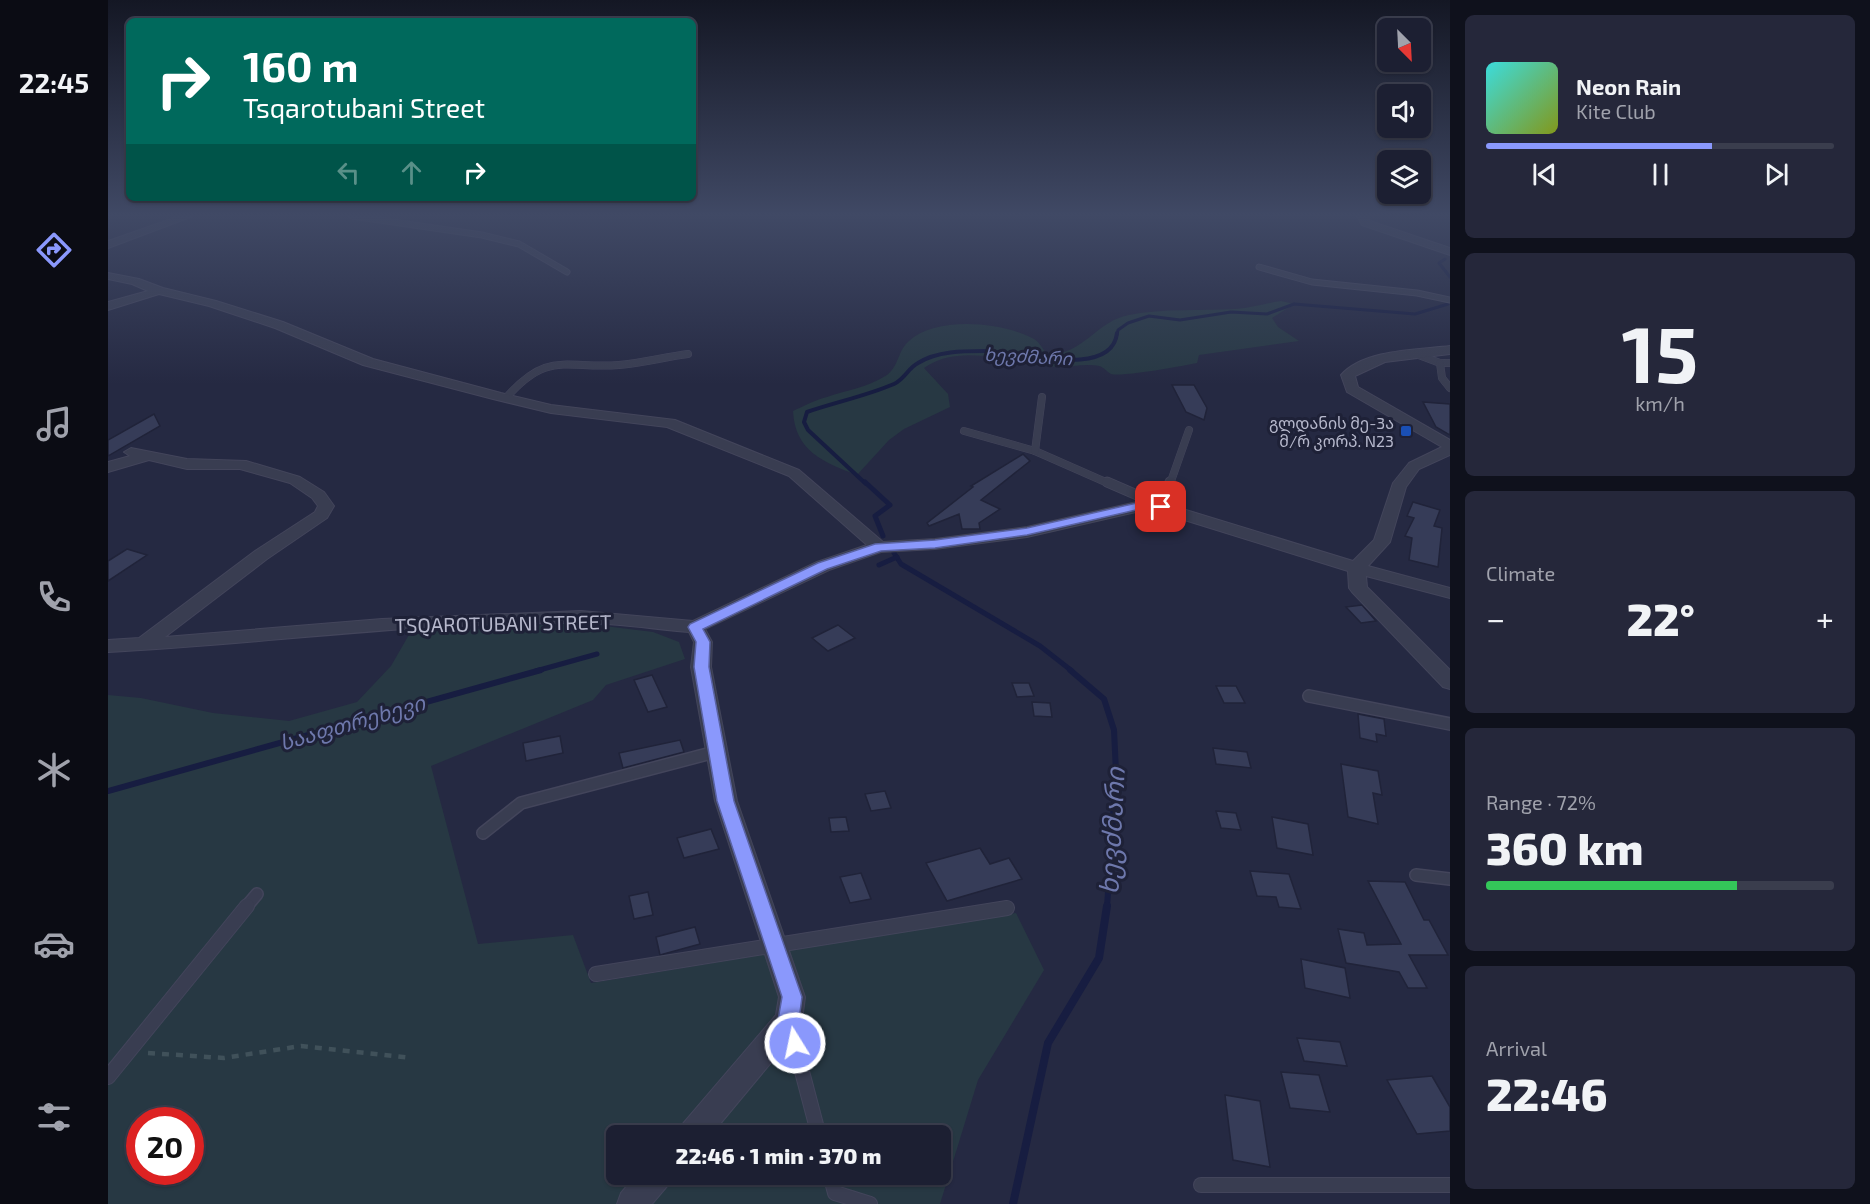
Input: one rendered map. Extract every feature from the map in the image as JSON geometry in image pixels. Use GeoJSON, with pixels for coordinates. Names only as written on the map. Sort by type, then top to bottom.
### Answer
{"type":"FeatureCollection","features":[{"type":"Feature","properties":{"kind":"street"},"geometry":{"type":"LineString","coordinates":[[108,276],[135,281],[159,291],[212,303],[279,325],[368,362],[552,409],[670,423],[794,473],[879,547]]}},
{"type":"Feature","properties":{"kind":"street"},"geometry":{"type":"LineString","coordinates":[[108,306],[159,291]]}},
{"type":"Feature","properties":{"kind":"street"},"geometry":{"type":"LineString","coordinates":[[1450,350],[1380,360],[1358,367],[1348,375],[1352,388],[1367,399],[1450,448]]}},
{"type":"Feature","properties":{"kind":"street"},"geometry":{"type":"LineString","coordinates":[[1356,568],[1382,542],[1398,486],[1414,466],[1450,448]]}},
{"type":"Feature","properties":{"kind":"street"},"geometry":{"type":"LineString","coordinates":[[131,452],[187,464],[242,464],[295,480],[318,495],[326,506],[321,515],[261,555],[144,644]]}},
{"type":"Feature","properties":{"kind":"street"},"geometry":{"type":"LineString","coordinates":[[108,467],[149,456]]}},
{"type":"Feature","properties":{"kind":"street"},"geometry":{"type":"LineString","coordinates":[[700,1125],[789,1020],[792,997],[726,801],[715,752],[701,667],[703,642],[695,627],[823,566],[879,547],[935,544],[1027,532],[1156,506],[1356,568],[1450,592]]}},
{"type":"Feature","properties":{"kind":"street"},"geometry":{"type":"LineString","coordinates":[[1356,568],[1358,588],[1450,682]]}},
{"type":"Feature","properties":{"kind":"street","name":"TSQAROTUBANI STREET"},"geometry":{"type":"LineString","coordinates":[[108,646],[382,625],[581,617],[695,627]]}},
{"type":"Feature","properties":{"kind":"street"},"geometry":{"type":"LineString","coordinates":[[632,1204],[648,1185]]}},
{"type":"Feature","properties":{"kind":"lane"},"geometry":{"type":"LineString","coordinates":[[1277,272],[1312,282],[1417,293],[1450,300]]}},
{"type":"Feature","properties":{"kind":"lane"},"geometry":{"type":"LineString","coordinates":[[506,398],[518,382],[544,366],[556,363],[622,364],[688,354]]}},
{"type":"Feature","properties":{"kind":"lane"},"geometry":{"type":"LineString","coordinates":[[1416,354],[1440,363],[1450,363]]}},
{"type":"Feature","properties":{"kind":"lane"},"geometry":{"type":"LineString","coordinates":[[1440,363],[1442,378],[1450,388]]}},
{"type":"Feature","properties":{"kind":"lane"},"geometry":{"type":"LineString","coordinates":[[1035,451],[1042,397]]}},
{"type":"Feature","properties":{"kind":"lane"},"geometry":{"type":"LineString","coordinates":[[964,431],[1035,451],[1137,495],[1156,506],[1189,430]]}},
{"type":"Feature","properties":{"kind":"lane"},"geometry":{"type":"LineString","coordinates":[[1309,696],[1450,724]]}},
{"type":"Feature","properties":{"kind":"lane"},"geometry":{"type":"LineString","coordinates":[[483,833],[514,807],[533,799],[715,752]]}},
{"type":"Feature","properties":{"kind":"lane"},"geometry":{"type":"LineString","coordinates":[[1416,875],[1450,879]]}},
{"type":"Feature","properties":{"kind":"lane"},"geometry":{"type":"LineString","coordinates":[[108,1077],[257,894]]}},
{"type":"Feature","properties":{"kind":"lane"},"geometry":{"type":"LineString","coordinates":[[596,974],[1007,908]]}},
{"type":"Feature","properties":{"kind":"lane"},"geometry":{"type":"LineString","coordinates":[[789,1020],[816,1125]]}},
{"type":"Feature","properties":{"kind":"lane"},"geometry":{"type":"LineString","coordinates":[[833,1185],[835,1193],[870,1204]]}},
{"type":"Feature","properties":{"kind":"lane"},"geometry":{"type":"LineString","coordinates":[[1201,1185],[1450,1185]]}},
{"type":"Feature","properties":{"kind":"path"},"geometry":{"type":"LineString","coordinates":[[129,1052],[224,1058],[301,1046],[412,1058]]}},
{"type":"Feature","properties":{"kind":"shaded area"},"geometry":{"type":"Polygon","coordinates":[[[1281,301],[1294,304],[1272,318],[1278,327],[1299,341],[1199,355],[1197,363],[1167,369],[1118,375],[1094,365],[1058,367],[972,355],[939,360],[924,368],[948,394],[950,407],[904,429],[889,440],[857,475],[822,460],[813,453],[799,436],[795,425],[793,411],[887,375],[909,341],[935,328],[969,324],[1004,328],[1034,339],[1047,355],[1071,349],[1118,318],[1129,315],[1247,308],[1281,301]]]}},
{"type":"Feature","properties":{"kind":"shaded area"},"geometry":{"type":"Polygon","coordinates":[[[580,623],[653,632],[679,642],[685,659],[606,685],[593,700],[431,766],[478,944],[573,935],[591,983],[1016,913],[1044,970],[978,1080],[951,1168],[951,1125],[606,1125],[606,1185],[946,1185],[940,1204],[108,1204],[108,695],[141,698],[213,713],[289,721],[357,702],[391,666],[410,633],[580,623]]]}},
{"type":"Feature","properties":{"kind":"building"},"geometry":{"type":"Polygon","coordinates":[[[1172,385],[1194,385],[1207,408],[1204,420],[1186,412],[1172,385]]]}},
{"type":"Feature","properties":{"kind":"building"},"geometry":{"type":"Polygon","coordinates":[[[1423,402],[1450,404],[1450,435],[1436,427],[1423,402]]]}},
{"type":"Feature","properties":{"kind":"building"},"geometry":{"type":"Polygon","coordinates":[[[154,414],[160,426],[108,456],[108,440],[154,414]]]}},
{"type":"Feature","properties":{"kind":"building"},"geometry":{"type":"Polygon","coordinates":[[[1023,454],[1030,461],[981,500],[1000,509],[979,523],[980,529],[962,529],[959,514],[929,526],[927,523],[973,487],[971,486],[1023,454]]]}},
{"type":"Feature","properties":{"kind":"building"},"geometry":{"type":"Polygon","coordinates":[[[1413,502],[1440,510],[1434,526],[1442,528],[1438,567],[1409,560],[1412,538],[1405,536],[1414,518],[1407,516],[1413,502]]]}},
{"type":"Feature","properties":{"kind":"building"},"geometry":{"type":"Polygon","coordinates":[[[127,549],[147,555],[108,581],[108,561],[127,549]]]}},
{"type":"Feature","properties":{"kind":"building"},"geometry":{"type":"Polygon","coordinates":[[[1362,605],[1376,621],[1361,623],[1346,607],[1362,605]]]}},
{"type":"Feature","properties":{"kind":"building"},"geometry":{"type":"Polygon","coordinates":[[[838,625],[855,638],[828,651],[812,638],[838,625]]]}},
{"type":"Feature","properties":{"kind":"building"},"geometry":{"type":"Polygon","coordinates":[[[652,675],[667,707],[648,712],[634,680],[652,675]]]}},
{"type":"Feature","properties":{"kind":"building"},"geometry":{"type":"Polygon","coordinates":[[[1012,683],[1029,683],[1034,696],[1017,697],[1012,683]]]}},
{"type":"Feature","properties":{"kind":"building"},"geometry":{"type":"Polygon","coordinates":[[[1216,686],[1236,686],[1245,703],[1224,703],[1216,686]]]}},
{"type":"Feature","properties":{"kind":"building"},"geometry":{"type":"Polygon","coordinates":[[[1032,702],[1050,703],[1052,717],[1034,716],[1032,702]]]}},
{"type":"Feature","properties":{"kind":"building"},"geometry":{"type":"Polygon","coordinates":[[[1358,714],[1384,719],[1386,736],[1376,734],[1377,742],[1360,738],[1358,714]]]}},
{"type":"Feature","properties":{"kind":"building"},"geometry":{"type":"Polygon","coordinates":[[[560,736],[563,753],[526,761],[523,743],[560,736]]]}},
{"type":"Feature","properties":{"kind":"building"},"geometry":{"type":"Polygon","coordinates":[[[680,740],[684,752],[623,768],[619,753],[680,740]]]}},
{"type":"Feature","properties":{"kind":"building"},"geometry":{"type":"Polygon","coordinates":[[[1213,748],[1247,752],[1251,768],[1216,764],[1213,748]]]}},
{"type":"Feature","properties":{"kind":"building"},"geometry":{"type":"Polygon","coordinates":[[[1341,764],[1378,771],[1382,795],[1373,793],[1378,824],[1348,817],[1341,764]]]}},
{"type":"Feature","properties":{"kind":"building"},"geometry":{"type":"Polygon","coordinates":[[[885,791],[891,808],[871,811],[865,794],[885,791]]]}},
{"type":"Feature","properties":{"kind":"building"},"geometry":{"type":"Polygon","coordinates":[[[1216,811],[1236,813],[1241,830],[1221,828],[1216,811]]]}},
{"type":"Feature","properties":{"kind":"building"},"geometry":{"type":"Polygon","coordinates":[[[846,817],[849,831],[831,832],[829,818],[846,817]]]}},
{"type":"Feature","properties":{"kind":"building"},"geometry":{"type":"Polygon","coordinates":[[[1272,817],[1308,824],[1313,855],[1277,848],[1272,817]]]}},
{"type":"Feature","properties":{"kind":"building"},"geometry":{"type":"Polygon","coordinates":[[[711,829],[719,849],[684,858],[677,838],[711,829]]]}},
{"type":"Feature","properties":{"kind":"building"},"geometry":{"type":"Polygon","coordinates":[[[980,848],[990,864],[1009,858],[1022,879],[947,901],[926,863],[980,848]]]}},
{"type":"Feature","properties":{"kind":"building"},"geometry":{"type":"Polygon","coordinates":[[[1250,871],[1289,874],[1301,909],[1279,907],[1276,897],[1257,896],[1250,871]]]}},
{"type":"Feature","properties":{"kind":"building"},"geometry":{"type":"Polygon","coordinates":[[[861,873],[871,899],[850,903],[840,877],[861,873]]]}},
{"type":"Feature","properties":{"kind":"building"},"geometry":{"type":"Polygon","coordinates":[[[1368,881],[1405,882],[1424,920],[1429,920],[1448,955],[1409,955],[1427,988],[1408,988],[1399,972],[1346,963],[1338,929],[1364,933],[1367,945],[1401,944],[1368,881]]]}},
{"type":"Feature","properties":{"kind":"building"},"geometry":{"type":"Polygon","coordinates":[[[648,892],[653,915],[634,919],[629,896],[648,892]]]}},
{"type":"Feature","properties":{"kind":"building"},"geometry":{"type":"Polygon","coordinates":[[[695,927],[700,944],[660,955],[656,937],[695,927]]]}},
{"type":"Feature","properties":{"kind":"building"},"geometry":{"type":"Polygon","coordinates":[[[1301,959],[1345,968],[1350,998],[1305,988],[1301,959]]]}},
{"type":"Feature","properties":{"kind":"building"},"geometry":{"type":"Polygon","coordinates":[[[1297,1038],[1340,1042],[1347,1066],[1304,1061],[1297,1038]]]}},
{"type":"Feature","properties":{"kind":"building"},"geometry":{"type":"Polygon","coordinates":[[[1281,1072],[1319,1075],[1330,1112],[1290,1108],[1281,1072]]]}},
{"type":"Feature","properties":{"kind":"building"},"geometry":{"type":"Polygon","coordinates":[[[1432,1076],[1450,1107],[1450,1131],[1417,1134],[1387,1080],[1432,1076]]]}},
{"type":"Feature","properties":{"kind":"building"},"geometry":{"type":"Polygon","coordinates":[[[1225,1095],[1260,1101],[1270,1167],[1233,1160],[1225,1095]]]}},
{"type":"Feature","properties":{"kind":"waterway","name":"ხევძმარი"},"geometry":{"type":"LineString","coordinates":[[1446,272],[1450,277]]}},
{"type":"Feature","properties":{"kind":"waterway","name":"ხევძმარი"},"geometry":{"type":"LineString","coordinates":[[1117,335],[1118,330],[1128,323],[1149,316],[1180,320],[1231,312],[1267,314],[1294,304],[1415,314],[1448,304]]}},
{"type":"Feature","properties":{"kind":"waterway","name":"ხევძმარი"},"geometry":{"type":"LineString","coordinates":[[866,484],[808,430],[804,422],[807,412],[894,384],[915,365],[933,356],[985,351],[1061,360],[1081,359],[1099,356],[1111,347],[1117,333]]}},
{"type":"Feature","properties":{"kind":"waterway","name":"ხევძმარი"},"geometry":{"type":"LineString","coordinates":[[865,482],[890,505],[875,516],[883,536]]}},
{"type":"Feature","properties":{"kind":"waterway","name":"სააფთრეხევი"},"geometry":{"type":"LineString","coordinates":[[894,553],[897,557]]}},
{"type":"Feature","properties":{"kind":"waterway","name":"სააფთრეხევი"},"geometry":{"type":"LineString","coordinates":[[879,565],[897,557]]}},
{"type":"Feature","properties":{"kind":"waterway","name":"ხევძმარი"},"geometry":{"type":"LineString","coordinates":[[897,557],[901,564],[1040,646],[1072,671]]}},
{"type":"Feature","properties":{"kind":"waterway","name":"სააფთრეხევი"},"geometry":{"type":"LineString","coordinates":[[536,671],[597,654]]}},
{"type":"Feature","properties":{"kind":"waterway","name":"სააფთრეხევი"},"geometry":{"type":"LineString","coordinates":[[108,791],[541,670]]}},
{"type":"Feature","properties":{"kind":"waterway","name":"ხევძმარი"},"geometry":{"type":"LineString","coordinates":[[1070,670],[1104,699],[1114,730],[1116,772],[1107,907]]}},
{"type":"Feature","properties":{"kind":"waterway","name":"ხევძმარი"},"geometry":{"type":"LineString","coordinates":[[1013,1204],[1048,1043],[1099,958],[1107,906]]}},
{"type":"Feature","properties":{"kind":"place","name":"გლდანის მე-3ა მ/რ კორპ. N23"},"geometry":{"type":"Point","coordinates":[1406,431]}},
{"type":"Feature","properties":{"kind":"route"},"geometry":{"type":"LineString","coordinates":[[795,1043],[789,1020],[792,997],[726,801],[715,752],[701,667],[703,642],[695,627],[823,566],[879,547],[935,544],[1027,532],[1150,504],[1161,507]]}}]}
